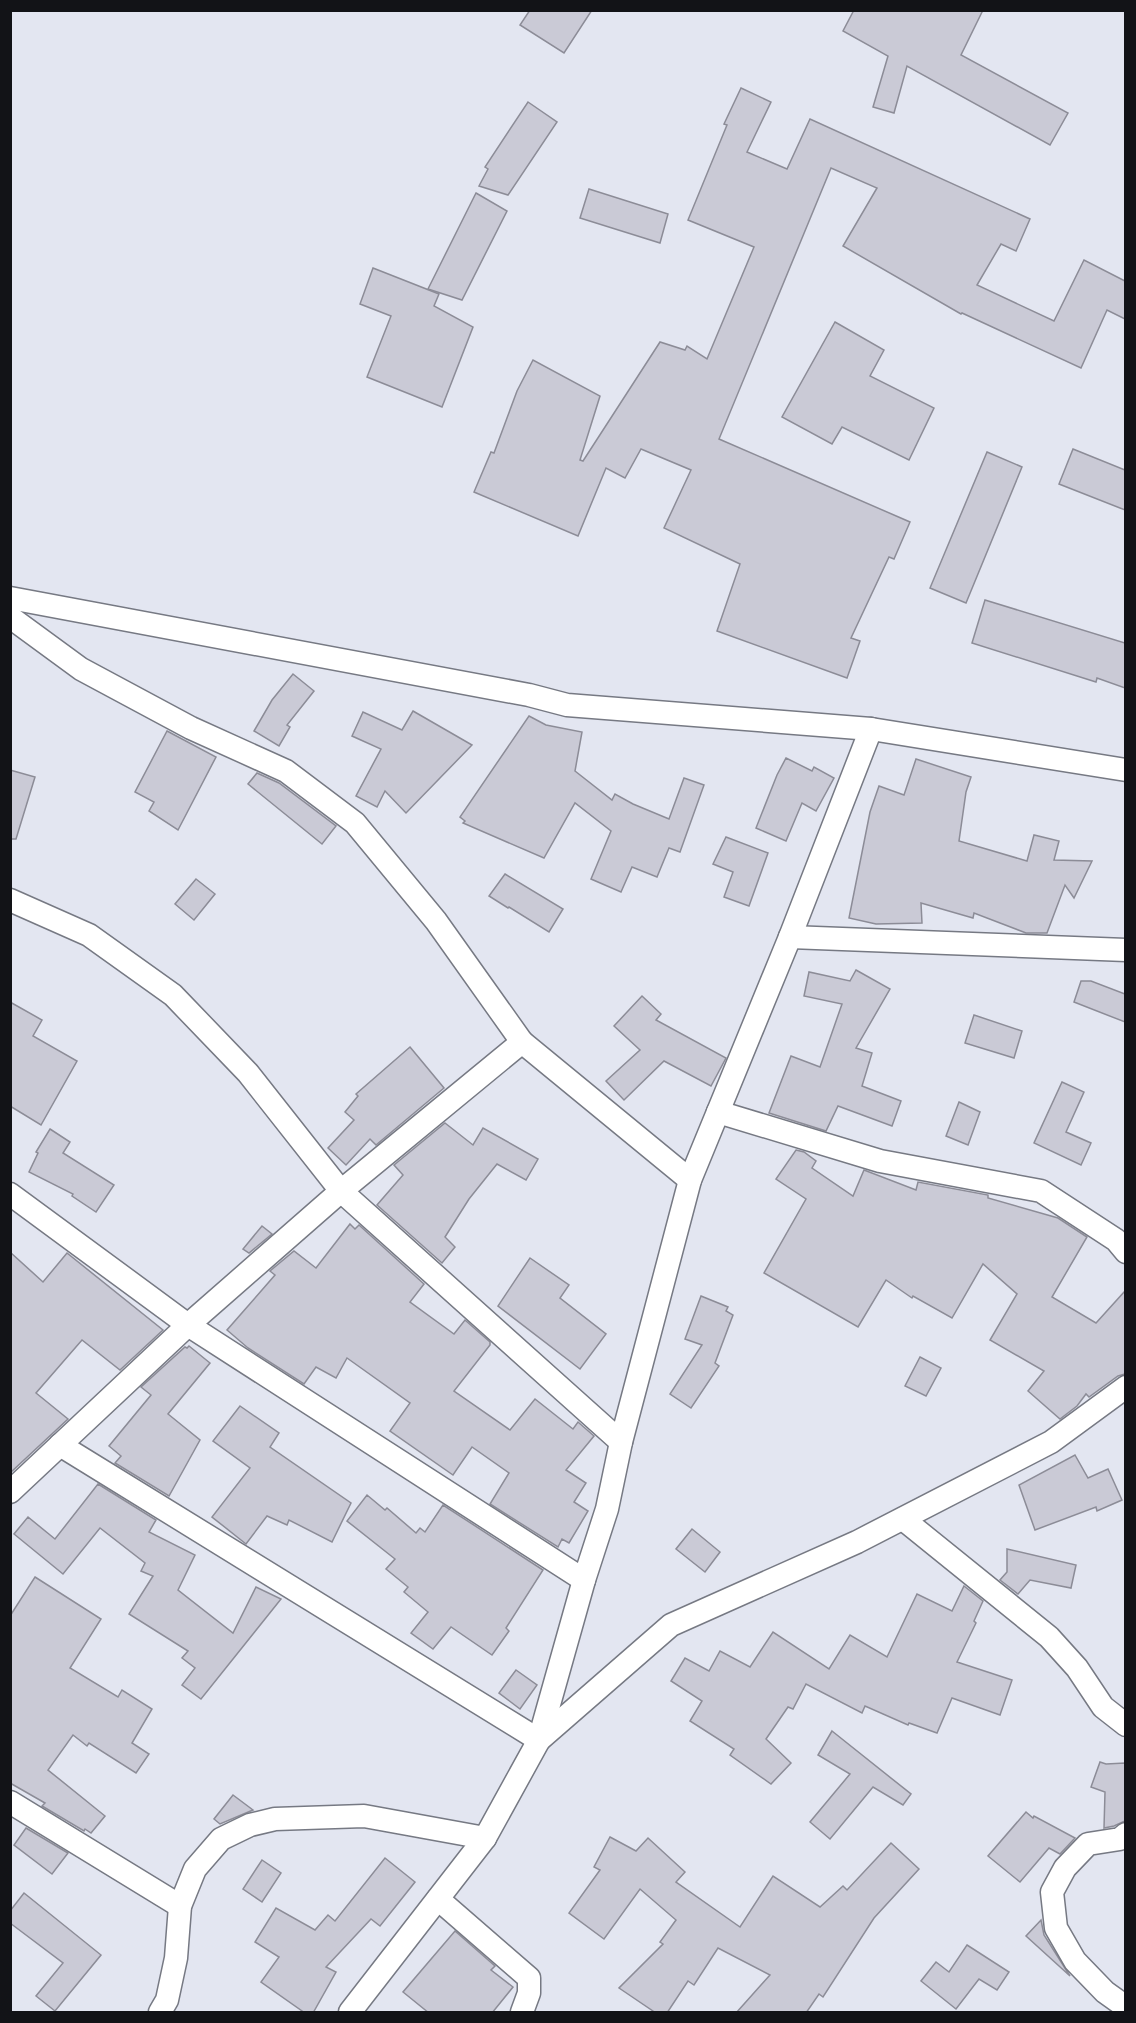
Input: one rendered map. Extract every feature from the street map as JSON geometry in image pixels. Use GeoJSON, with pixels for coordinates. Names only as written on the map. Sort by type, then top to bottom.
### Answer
{"type":"FeatureCollection","features":[{"type":"Feature","properties":{"kind":"street"},"geometry":{"type":"LineString","coordinates":[[10,598],[530,695],[567,705],[871,729],[1125,770]]}},
{"type":"Feature","properties":{"kind":"street"},"geometry":{"type":"LineString","coordinates":[[10,617],[81,669],[191,728],[286,771],[354,823],[436,921],[522,1042],[690,1180]]}},
{"type":"Feature","properties":{"kind":"street"},"geometry":{"type":"LineString","coordinates":[[350,2013],[485,1838],[539,1740],[584,1580],[607,1509],[621,1442],[690,1180],[790,937],[871,729]]}},
{"type":"Feature","properties":{"kind":"street"},"geometry":{"type":"LineString","coordinates":[[10,900],[89,935],[173,995],[248,1073],[341,1191],[621,1442]]}},
{"type":"Feature","properties":{"kind":"street"},"geometry":{"type":"LineString","coordinates":[[790,937],[1125,950]]}},
{"type":"Feature","properties":{"kind":"street"},"geometry":{"type":"LineString","coordinates":[[10,1492],[188,1325],[341,1191],[522,1042]]}},
{"type":"Feature","properties":{"kind":"street"},"geometry":{"type":"LineString","coordinates":[[718,1112],[880,1161],[1041,1191],[1116,1240],[1125,1252]]}},
{"type":"Feature","properties":{"kind":"street"},"geometry":{"type":"LineString","coordinates":[[10,1194],[188,1325],[584,1580]]}},
{"type":"Feature","properties":{"kind":"street"},"geometry":{"type":"LineString","coordinates":[[539,1740],[671,1625],[857,1542],[1051,1442],[1125,1387]]}},
{"type":"Feature","properties":{"kind":"street"},"geometry":{"type":"LineString","coordinates":[[60,1446],[539,1740]]}},
{"type":"Feature","properties":{"kind":"street"},"geometry":{"type":"LineString","coordinates":[[903,1519],[1049,1637],[1077,1668],[1103,1707],[1125,1725]]}},
{"type":"Feature","properties":{"kind":"street"},"geometry":{"type":"LineString","coordinates":[[10,1802],[180,1906]]}},
{"type":"Feature","properties":{"kind":"street"},"geometry":{"type":"LineString","coordinates":[[160,2013],[167,2000],[176,1958],[180,1906],[195,1869],[221,1839],[250,1825],[274,1820],[364,1816],[485,1838]]}},
{"type":"Feature","properties":{"kind":"street"},"geometry":{"type":"LineString","coordinates":[[1125,1834],[1120,1839],[1088,1844],[1065,1868],[1052,1892],[1056,1928],[1074,1961],[1105,1992],[1125,2007]]}},
{"type":"Feature","properties":{"kind":"street"},"geometry":{"type":"LineString","coordinates":[[438,1899],[530,1978],[529,1993],[522,2013]]}},
{"type":"Feature","properties":{"kind":"building"},"geometry":{"type":"Polygon","coordinates":[[[530,10],[592,10],[564,53],[520,25],[530,10]]]}},
{"type":"Feature","properties":{"kind":"building"},"geometry":{"type":"Polygon","coordinates":[[[854,10],[983,10],[961,55],[1068,113],[1050,145],[907,66],[894,113],[873,107],[888,56],[843,31],[854,10]]]}},
{"type":"Feature","properties":{"kind":"building"},"geometry":{"type":"Polygon","coordinates":[[[741,88],[771,102],[747,152],[787,169],[810,119],[1030,219],[1016,251],[1001,244],[977,285],[1054,321],[1084,260],[1125,281],[1125,319],[1107,310],[1081,368],[961,314],[843,246],[877,188],[831,168],[719,439],[910,522],[894,559],[889,557],[851,638],[860,641],[847,678],[717,631],[740,564],[664,528],[691,470],[641,449],[625,478],[606,468],[578,536],[474,492],[491,452],[494,453],[517,391],[533,360],[600,396],[580,460],[583,461],[660,342],[685,350],[687,346],[707,359],[754,247],[688,220],[727,125],[724,124],[741,88]]]}},
{"type":"Feature","properties":{"kind":"building"},"geometry":{"type":"Polygon","coordinates":[[[528,102],[557,122],[508,195],[479,186],[488,169],[485,167],[528,102]]]}},
{"type":"Feature","properties":{"kind":"building"},"geometry":{"type":"Polygon","coordinates":[[[589,189],[668,214],[660,243],[580,218],[589,189]]]}},
{"type":"Feature","properties":{"kind":"building"},"geometry":{"type":"Polygon","coordinates":[[[476,193],[507,211],[462,300],[428,289],[476,193]]]}},
{"type":"Feature","properties":{"kind":"building"},"geometry":{"type":"Polygon","coordinates":[[[373,268],[439,294],[434,306],[473,327],[442,407],[367,377],[391,316],[360,304],[373,268]]]}},
{"type":"Feature","properties":{"kind":"building"},"geometry":{"type":"Polygon","coordinates":[[[835,322],[884,350],[870,376],[934,408],[909,460],[842,427],[832,444],[782,417],[835,322]]]}},
{"type":"Feature","properties":{"kind":"building"},"geometry":{"type":"Polygon","coordinates":[[[1073,449],[1125,470],[1125,510],[1059,484],[1073,449]]]}},
{"type":"Feature","properties":{"kind":"building"},"geometry":{"type":"Polygon","coordinates":[[[987,452],[1022,467],[966,603],[930,588],[987,452]]]}},
{"type":"Feature","properties":{"kind":"building"},"geometry":{"type":"Polygon","coordinates":[[[985,600],[1125,643],[1125,688],[1097,678],[1096,682],[972,643],[985,600]]]}},
{"type":"Feature","properties":{"kind":"building"},"geometry":{"type":"Polygon","coordinates":[[[293,674],[314,691],[287,725],[290,727],[279,746],[254,731],[272,700],[293,674]]]}},
{"type":"Feature","properties":{"kind":"building"},"geometry":{"type":"Polygon","coordinates":[[[413,711],[472,745],[406,813],[385,791],[377,807],[356,796],[381,749],[352,736],[363,712],[402,730],[413,711]]]}},
{"type":"Feature","properties":{"kind":"building"},"geometry":{"type":"Polygon","coordinates":[[[529,716],[546,725],[582,732],[575,771],[612,800],[615,794],[669,819],[684,778],[704,785],[680,852],[669,848],[657,877],[632,867],[621,892],[591,879],[611,831],[575,803],[544,858],[463,823],[465,821],[460,817],[529,716]]]}},
{"type":"Feature","properties":{"kind":"building"},"geometry":{"type":"Polygon","coordinates":[[[167,731],[216,757],[178,830],[149,811],[154,802],[135,792],[167,731]]]}},
{"type":"Feature","properties":{"kind":"building"},"geometry":{"type":"Polygon","coordinates":[[[786,758],[812,771],[814,767],[834,778],[816,811],[802,803],[786,841],[756,828],[786,758]]]}},
{"type":"Feature","properties":{"kind":"building"},"geometry":{"type":"Polygon","coordinates":[[[916,759],[971,777],[966,792],[959,841],[1027,861],[1034,835],[1059,841],[1054,860],[1092,861],[1074,898],[1065,885],[1047,933],[1026,933],[974,913],[973,918],[921,903],[922,923],[876,924],[849,918],[870,812],[879,786],[904,795],[916,759]]]}},
{"type":"Feature","properties":{"kind":"building"},"geometry":{"type":"Polygon","coordinates":[[[10,770],[35,777],[16,839],[10,839],[10,770]]]}},
{"type":"Feature","properties":{"kind":"building"},"geometry":{"type":"Polygon","coordinates":[[[257,773],[279,783],[336,826],[322,844],[248,784],[257,773]]]}},
{"type":"Feature","properties":{"kind":"building"},"geometry":{"type":"Polygon","coordinates":[[[726,837],[768,853],[749,906],[724,897],[733,872],[713,864],[726,837]]]}},
{"type":"Feature","properties":{"kind":"building"},"geometry":{"type":"Polygon","coordinates":[[[505,874],[563,909],[549,932],[489,896],[505,874]]]}},
{"type":"Feature","properties":{"kind":"building"},"geometry":{"type":"Polygon","coordinates":[[[196,879],[215,894],[194,920],[175,904],[196,879]]]}},
{"type":"Feature","properties":{"kind":"building"},"geometry":{"type":"Polygon","coordinates":[[[856,970],[890,989],[856,1048],[872,1053],[862,1086],[901,1101],[892,1126],[838,1106],[826,1131],[769,1113],[791,1056],[820,1067],[842,1004],[804,996],[809,972],[850,981],[856,970]]]}},
{"type":"Feature","properties":{"kind":"building"},"geometry":{"type":"Polygon","coordinates":[[[1081,981],[1091,981],[1125,994],[1125,1022],[1074,1002],[1081,981]]]}},
{"type":"Feature","properties":{"kind":"building"},"geometry":{"type":"Polygon","coordinates":[[[642,996],[661,1014],[656,1020],[726,1058],[711,1086],[664,1061],[624,1100],[606,1081],[640,1050],[614,1026],[642,996]]]}},
{"type":"Feature","properties":{"kind":"building"},"geometry":{"type":"Polygon","coordinates":[[[10,1002],[42,1020],[33,1036],[77,1061],[41,1125],[10,1106],[10,1002]]]}},
{"type":"Feature","properties":{"kind":"building"},"geometry":{"type":"Polygon","coordinates":[[[974,1015],[1022,1031],[1014,1058],[965,1043],[974,1015]]]}},
{"type":"Feature","properties":{"kind":"building"},"geometry":{"type":"Polygon","coordinates":[[[410,1047],[444,1088],[376,1145],[370,1139],[346,1165],[328,1148],[354,1120],[345,1112],[358,1096],[356,1094],[410,1047]]]}},
{"type":"Feature","properties":{"kind":"building"},"geometry":{"type":"Polygon","coordinates":[[[1062,1082],[1084,1092],[1066,1132],[1091,1143],[1081,1165],[1034,1143],[1062,1082]]]}},
{"type":"Feature","properties":{"kind":"building"},"geometry":{"type":"Polygon","coordinates":[[[959,1102],[980,1112],[968,1145],[946,1136],[959,1102]]]}},
{"type":"Feature","properties":{"kind":"building"},"geometry":{"type":"Polygon","coordinates":[[[445,1123],[473,1145],[483,1128],[538,1159],[526,1180],[497,1164],[469,1199],[445,1237],[455,1247],[442,1263],[377,1205],[403,1175],[394,1165],[445,1123]]]}},
{"type":"Feature","properties":{"kind":"building"},"geometry":{"type":"Polygon","coordinates":[[[50,1129],[70,1142],[63,1153],[114,1185],[96,1212],[72,1196],[73,1194],[29,1172],[38,1153],[36,1152],[50,1129]]]}},
{"type":"Feature","properties":{"kind":"building"},"geometry":{"type":"Polygon","coordinates":[[[796,1150],[804,1152],[816,1161],[812,1168],[853,1196],[864,1170],[916,1190],[918,1182],[988,1195],[988,1198],[1058,1218],[1087,1237],[1052,1297],[1096,1323],[1125,1291],[1125,1374],[1118,1376],[1089,1397],[1086,1394],[1077,1406],[1060,1419],[1028,1391],[1044,1371],[990,1340],[1017,1294],[983,1264],[952,1318],[913,1296],[912,1298],[886,1280],[858,1327],[764,1273],[806,1199],[776,1179],[796,1150]]]}},
{"type":"Feature","properties":{"kind":"building"},"geometry":{"type":"Polygon","coordinates":[[[350,1224],[355,1229],[359,1225],[424,1284],[410,1302],[454,1334],[465,1320],[490,1342],[454,1391],[510,1430],[535,1399],[573,1429],[578,1422],[594,1436],[566,1470],[586,1483],[574,1502],[588,1511],[569,1543],[562,1539],[558,1547],[490,1504],[509,1473],[472,1447],[453,1475],[390,1431],[410,1403],[347,1358],[336,1378],[316,1367],[304,1384],[248,1348],[227,1330],[275,1275],[270,1271],[294,1251],[316,1268],[350,1224]]]}},
{"type":"Feature","properties":{"kind":"building"},"geometry":{"type":"Polygon","coordinates":[[[262,1226],[272,1234],[249,1253],[243,1249],[262,1226]]]}},
{"type":"Feature","properties":{"kind":"building"},"geometry":{"type":"Polygon","coordinates":[[[10,1252],[43,1282],[67,1253],[163,1330],[120,1370],[82,1340],[36,1393],[68,1419],[10,1473],[10,1252]]]}},
{"type":"Feature","properties":{"kind":"building"},"geometry":{"type":"Polygon","coordinates":[[[530,1258],[569,1285],[560,1298],[606,1334],[580,1369],[498,1306],[530,1258]]]}},
{"type":"Feature","properties":{"kind":"building"},"geometry":{"type":"Polygon","coordinates":[[[701,1296],[728,1307],[726,1311],[733,1315],[715,1363],[719,1366],[691,1408],[670,1394],[702,1345],[685,1339],[701,1296]]]}},
{"type":"Feature","properties":{"kind":"building"},"geometry":{"type":"Polygon","coordinates":[[[189,1346],[210,1363],[168,1414],[200,1440],[169,1496],[115,1463],[121,1456],[109,1446],[151,1395],[141,1387],[185,1347],[189,1346]]]}},
{"type":"Feature","properties":{"kind":"building"},"geometry":{"type":"Polygon","coordinates":[[[920,1357],[941,1368],[926,1396],[905,1386],[920,1357]]]}},
{"type":"Feature","properties":{"kind":"building"},"geometry":{"type":"Polygon","coordinates":[[[240,1406],[279,1433],[270,1447],[351,1503],[332,1542],[289,1520],[287,1525],[267,1516],[246,1544],[212,1517],[250,1468],[213,1441],[240,1406]]]}},
{"type":"Feature","properties":{"kind":"building"},"geometry":{"type":"Polygon","coordinates":[[[1075,1455],[1088,1478],[1108,1469],[1122,1500],[1097,1511],[1096,1507],[1035,1530],[1019,1485],[1075,1455]]]}},
{"type":"Feature","properties":{"kind":"building"},"geometry":{"type":"Polygon","coordinates":[[[98,1484],[156,1520],[149,1532],[195,1555],[178,1590],[233,1633],[256,1587],[281,1599],[201,1699],[182,1685],[195,1668],[182,1658],[188,1651],[129,1614],[153,1576],[141,1571],[145,1563],[100,1528],[63,1574],[14,1534],[28,1517],[55,1539],[98,1484]]]}},
{"type":"Feature","properties":{"kind":"building"},"geometry":{"type":"Polygon","coordinates":[[[367,1495],[385,1510],[387,1508],[416,1533],[420,1528],[425,1532],[443,1505],[543,1570],[506,1628],[509,1631],[492,1655],[451,1627],[433,1649],[411,1633],[428,1612],[404,1592],[408,1587],[386,1569],[395,1559],[347,1521],[367,1495]]]}},
{"type":"Feature","properties":{"kind":"building"},"geometry":{"type":"Polygon","coordinates":[[[692,1529],[720,1552],[705,1572],[676,1549],[692,1529]]]}},
{"type":"Feature","properties":{"kind":"building"},"geometry":{"type":"Polygon","coordinates":[[[1007,1549],[1076,1565],[1071,1588],[1030,1580],[1018,1594],[1000,1580],[1007,1572],[1007,1549]]]}},
{"type":"Feature","properties":{"kind":"building"},"geometry":{"type":"Polygon","coordinates":[[[35,1577],[101,1619],[70,1668],[118,1697],[122,1690],[152,1709],[132,1743],[149,1754],[136,1773],[89,1743],[87,1746],[73,1735],[48,1770],[105,1816],[91,1833],[42,1806],[45,1803],[10,1783],[10,1616],[35,1577]]]}},
{"type":"Feature","properties":{"kind":"building"},"geometry":{"type":"Polygon","coordinates":[[[964,1586],[983,1601],[974,1621],[976,1623],[957,1662],[1012,1680],[1000,1715],[952,1698],[937,1733],[909,1723],[908,1725],[865,1706],[862,1713],[806,1684],[793,1709],[788,1707],[766,1739],[791,1763],[771,1784],[730,1755],[734,1749],[690,1721],[702,1701],[671,1681],[685,1658],[709,1671],[720,1651],[750,1667],[773,1632],[829,1669],[850,1635],[887,1657],[917,1594],[952,1611],[964,1586]]]}},
{"type":"Feature","properties":{"kind":"building"},"geometry":{"type":"Polygon","coordinates":[[[516,1670],[537,1685],[520,1709],[499,1693],[516,1670]]]}},
{"type":"Feature","properties":{"kind":"building"},"geometry":{"type":"Polygon","coordinates":[[[832,1731],[911,1794],[903,1805],[873,1787],[830,1839],[810,1822],[850,1774],[818,1755],[832,1731]]]}},
{"type":"Feature","properties":{"kind":"building"},"geometry":{"type":"Polygon","coordinates":[[[1100,1762],[1125,1763],[1125,1821],[1104,1828],[1105,1792],[1091,1787],[1100,1762]]]}},
{"type":"Feature","properties":{"kind":"building"},"geometry":{"type":"Polygon","coordinates":[[[233,1795],[253,1810],[220,1824],[214,1819],[233,1795]]]}},
{"type":"Feature","properties":{"kind":"building"},"geometry":{"type":"Polygon","coordinates":[[[1026,1812],[1033,1818],[1034,1816],[1075,1838],[1060,1854],[1049,1848],[1020,1882],[988,1856],[1026,1812]]]}},
{"type":"Feature","properties":{"kind":"building"},"geometry":{"type":"Polygon","coordinates":[[[26,1828],[68,1853],[52,1874],[14,1845],[26,1828]]]}},
{"type":"Feature","properties":{"kind":"building"},"geometry":{"type":"Polygon","coordinates":[[[610,1837],[636,1851],[648,1838],[685,1872],[676,1882],[740,1927],[773,1876],[820,1907],[843,1886],[847,1890],[891,1843],[919,1869],[874,1918],[823,1997],[819,1994],[806,2013],[736,2013],[770,1975],[718,1948],[694,1985],[688,1981],[667,2013],[656,2013],[619,1988],[663,1944],[660,1942],[676,1920],[640,1889],[604,1939],[569,1913],[600,1870],[594,1867],[610,1837]]]}},
{"type":"Feature","properties":{"kind":"building"},"geometry":{"type":"Polygon","coordinates":[[[385,1858],[415,1882],[380,1926],[371,1919],[326,1967],[336,1972],[313,2013],[305,2013],[261,1982],[279,1957],[255,1942],[276,1908],[315,1930],[328,1915],[335,1921],[385,1858]]]}},
{"type":"Feature","properties":{"kind":"building"},"geometry":{"type":"Polygon","coordinates":[[[262,1860],[281,1873],[262,1902],[243,1889],[262,1860]]]}},
{"type":"Feature","properties":{"kind":"building"},"geometry":{"type":"Polygon","coordinates":[[[24,1893],[101,1955],[55,2011],[36,1996],[63,1963],[10,1923],[10,1911],[24,1893]]]}},
{"type":"Feature","properties":{"kind":"building"},"geometry":{"type":"Polygon","coordinates":[[[1041,1920],[1044,1935],[1070,1976],[1026,1936],[1041,1920]]]}},
{"type":"Feature","properties":{"kind":"building"},"geometry":{"type":"Polygon","coordinates":[[[455,1931],[495,1966],[491,1970],[513,1987],[492,2013],[429,2013],[403,1992],[455,1931]]]}},
{"type":"Feature","properties":{"kind":"building"},"geometry":{"type":"Polygon","coordinates":[[[967,1945],[1009,1972],[997,1990],[979,1979],[956,2009],[921,1981],[936,1962],[949,1972],[967,1945]]]}}]}
